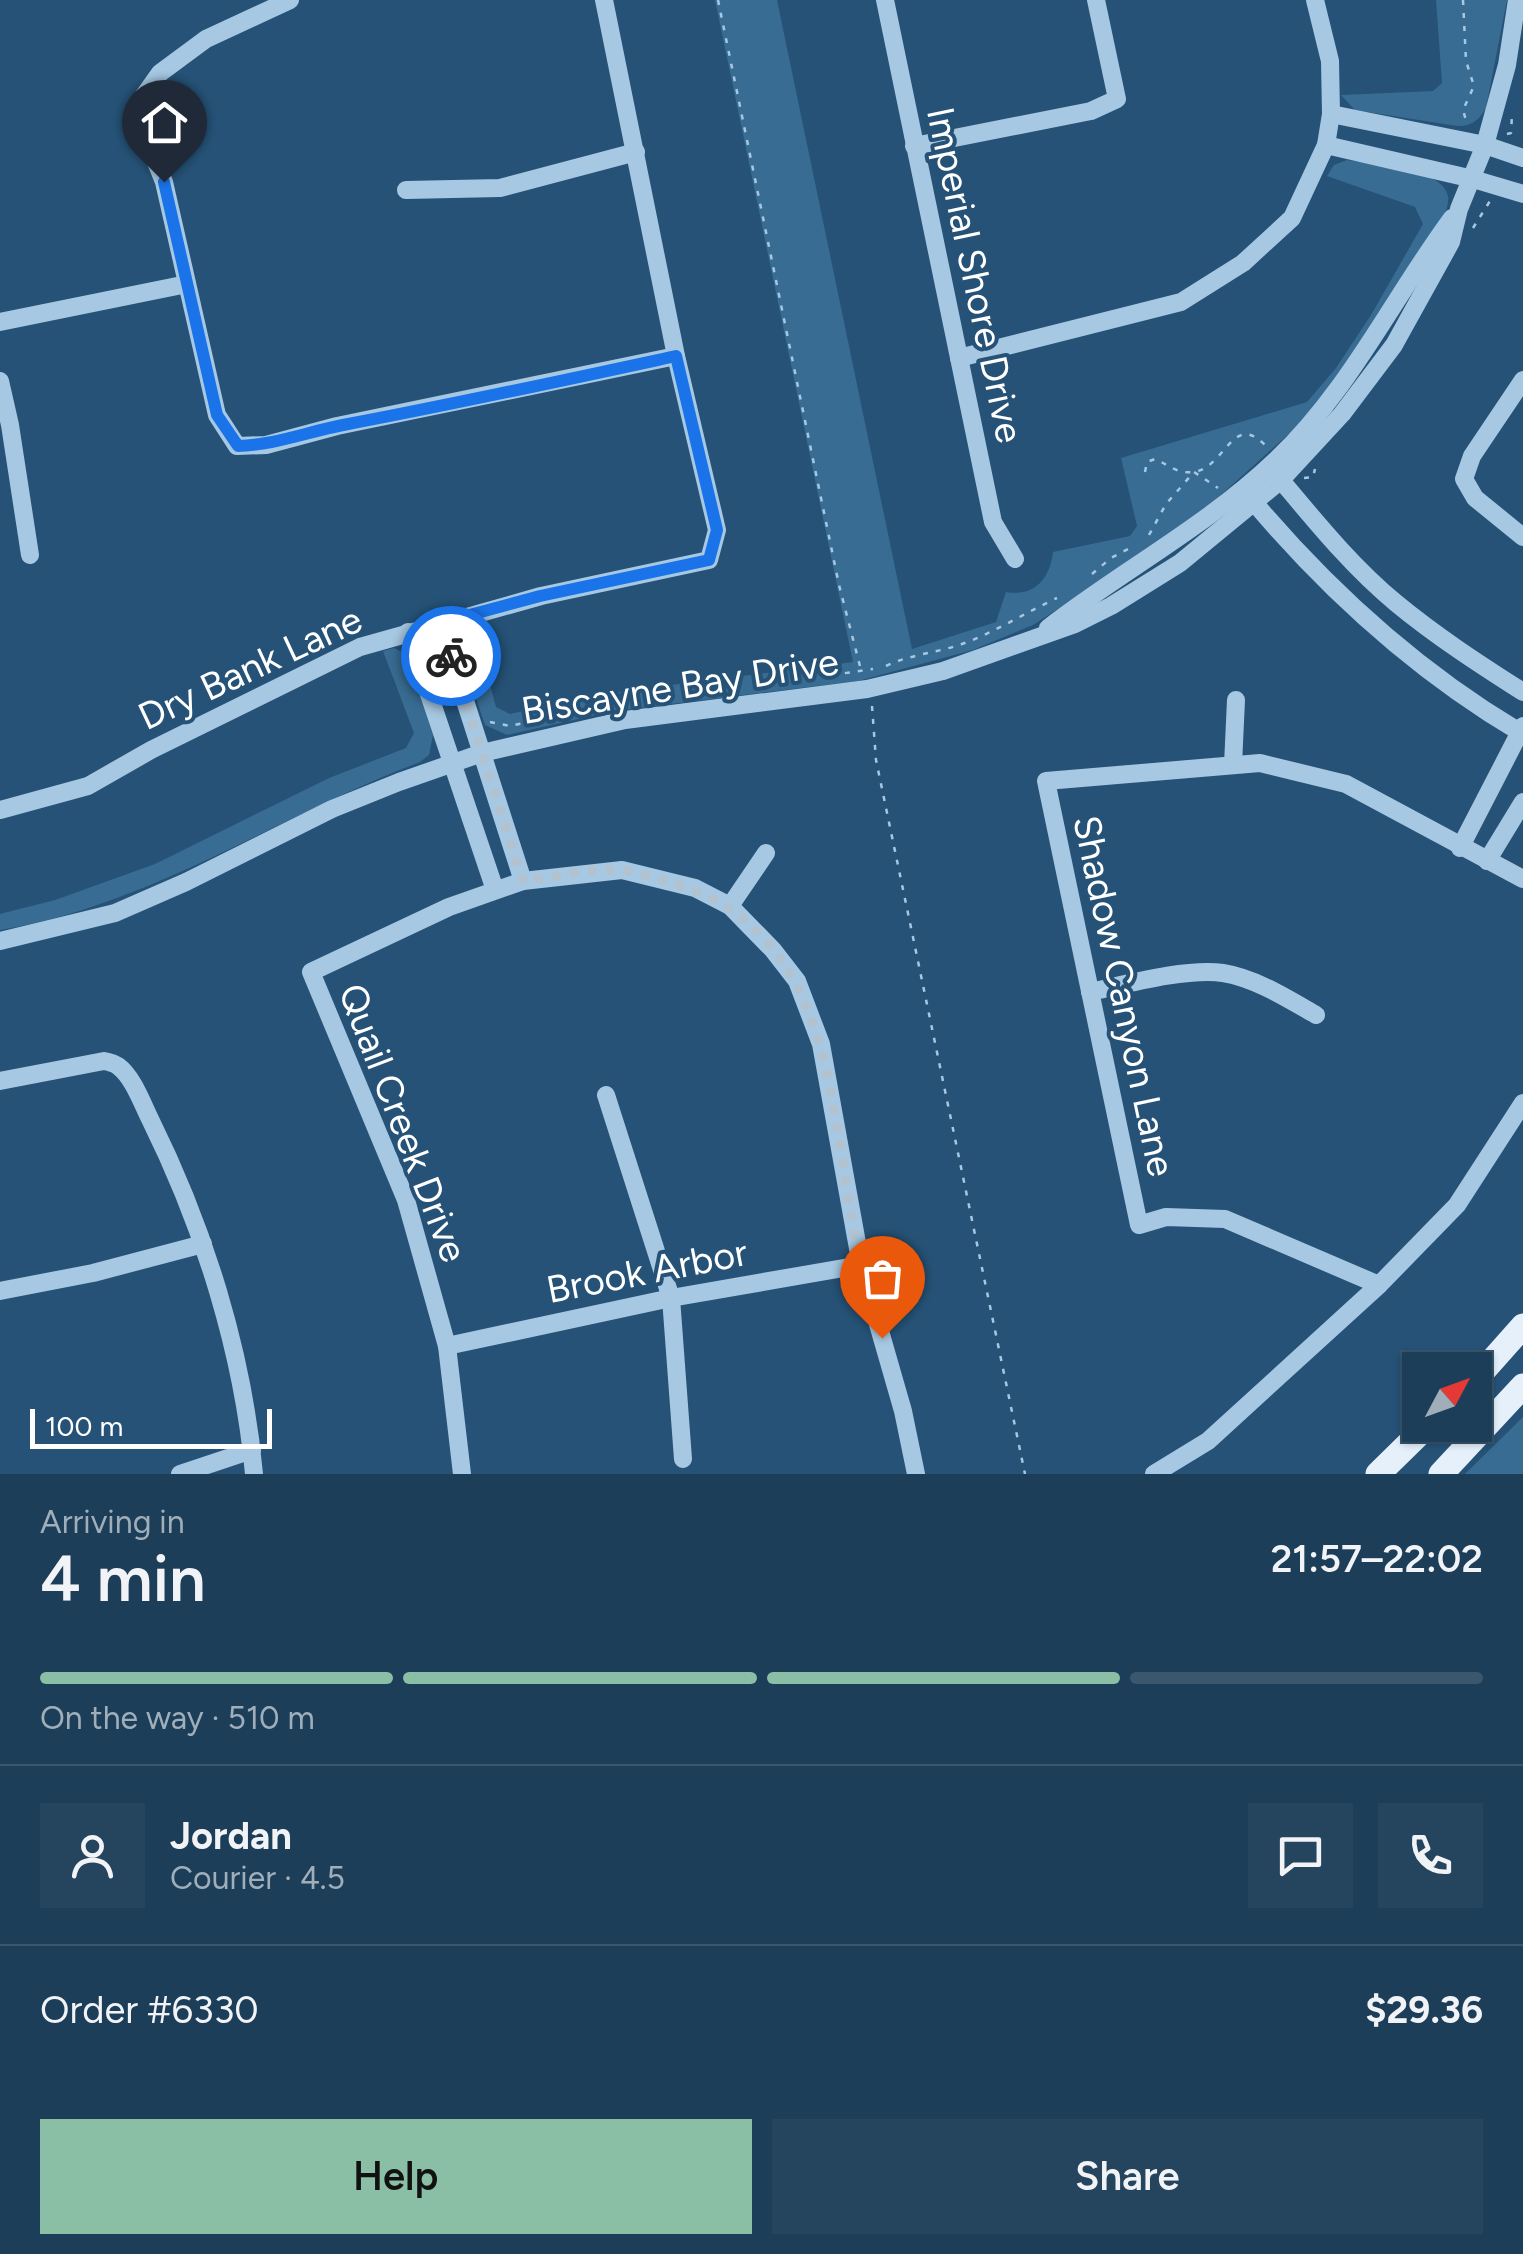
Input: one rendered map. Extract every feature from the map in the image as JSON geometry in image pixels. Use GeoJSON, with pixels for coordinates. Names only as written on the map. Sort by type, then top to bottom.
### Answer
{"type":"FeatureCollection","features":[{"type":"Feature","properties":{"kind":"main road"},"geometry":{"type":"LineString","coordinates":[[1492,1361],[1523,1326]]}},
{"type":"Feature","properties":{"kind":"main road"},"geometry":{"type":"LineString","coordinates":[[1440,1474],[1523,1386]]}},
{"type":"Feature","properties":{"kind":"main road"},"geometry":{"type":"LineString","coordinates":[[1378,1474],[1411,1442]]}},
{"type":"Feature","properties":{"kind":"street"},"geometry":{"type":"LineString","coordinates":[[290,0],[206,38],[160,73],[138,104],[164,182],[217,415],[238,446],[266,445],[337,426],[676,356],[604,0]]}},
{"type":"Feature","properties":{"kind":"street","name":"Imperial Shore Drive"},"geometry":{"type":"LineString","coordinates":[[886,0],[993,522],[1015,559]]}},
{"type":"Feature","properties":{"kind":"street"},"geometry":{"type":"LineString","coordinates":[[914,146],[1090,112],[1118,99],[1096,0]]}},
{"type":"Feature","properties":{"kind":"street"},"geometry":{"type":"LineString","coordinates":[[959,358],[1181,302],[1243,263],[1292,218],[1326,145],[1331,114],[1330,61],[1315,0]]}},
{"type":"Feature","properties":{"kind":"street","name":"Biscayne Bay Drive"},"geometry":{"type":"LineString","coordinates":[[0,941],[116,913],[332,809],[452,763],[480,745],[626,720],[867,689],[943,671],[1075,624],[1112,606],[1180,563],[1342,414],[1394,345],[1450,242],[1473,178],[1506,65],[1517,0]]}},
{"type":"Feature","properties":{"kind":"street"},"geometry":{"type":"LineString","coordinates":[[1331,114],[1480,144],[1523,158]]}},
{"type":"Feature","properties":{"kind":"street"},"geometry":{"type":"LineString","coordinates":[[1326,145],[1473,178],[1523,194]]}},
{"type":"Feature","properties":{"kind":"street"},"geometry":{"type":"LineString","coordinates":[[406,190],[500,188],[636,152]]}},
{"type":"Feature","properties":{"kind":"street"},"geometry":{"type":"LineString","coordinates":[[0,322],[186,284]]}},
{"type":"Feature","properties":{"kind":"street","name":"Dry Bank Lane"},"geometry":{"type":"LineString","coordinates":[[0,810],[88,786],[150,750],[360,646],[540,596],[709,560],[717,530],[676,356]]}},
{"type":"Feature","properties":{"kind":"street"},"geometry":{"type":"LineString","coordinates":[[1523,380],[1472,456],[1464,479],[1475,498],[1523,537]]}},
{"type":"Feature","properties":{"kind":"street"},"geometry":{"type":"LineString","coordinates":[[0,381],[30,555]]}},
{"type":"Feature","properties":{"kind":"street"},"geometry":{"type":"LineString","coordinates":[[1275,473],[1342,551],[1394,600],[1458,650],[1523,692]]}},
{"type":"Feature","properties":{"kind":"street"},"geometry":{"type":"LineString","coordinates":[[1249,497],[1318,576],[1384,637],[1444,684],[1522,731],[1460,848]]}},
{"type":"Feature","properties":{"kind":"street"},"geometry":{"type":"LineString","coordinates":[[440,623],[523,881]]}},
{"type":"Feature","properties":{"kind":"street"},"geometry":{"type":"LineString","coordinates":[[408,632],[494,890],[523,881],[622,870],[694,888],[730,906],[774,950],[797,982],[821,1044],[861,1265],[916,1474]]}},
{"type":"Feature","properties":{"kind":"street"},"geometry":{"type":"LineString","coordinates":[[1236,700],[1233,766],[1260,763],[1346,784],[1523,879]]}},
{"type":"Feature","properties":{"kind":"street","name":"Shadow Canyon Lane"},"geometry":{"type":"LineString","coordinates":[[1233,766],[1046,780],[1139,1225],[1166,1217],[1226,1219],[1379,1286]]}},
{"type":"Feature","properties":{"kind":"street"},"geometry":{"type":"LineString","coordinates":[[1487,861],[1523,802]]}},
{"type":"Feature","properties":{"kind":"street"},"geometry":{"type":"LineString","coordinates":[[730,906],[766,853]]}},
{"type":"Feature","properties":{"kind":"street","name":"Quail Creek Drive"},"geometry":{"type":"LineString","coordinates":[[462,1474],[447,1346],[406,1200],[311,972],[366,944],[494,890]]}},
{"type":"Feature","properties":{"kind":"street"},"geometry":{"type":"LineString","coordinates":[[1090,992],[1151,978],[1223,974],[1276,992],[1316,1015]]}},
{"type":"Feature","properties":{"kind":"street"},"geometry":{"type":"LineString","coordinates":[[0,1081],[104,1060],[118,1066],[136,1092],[164,1147],[203,1244],[238,1374],[254,1474]]}},
{"type":"Feature","properties":{"kind":"street"},"geometry":{"type":"LineString","coordinates":[[606,1096],[671,1298],[683,1459]]}},
{"type":"Feature","properties":{"kind":"street"},"geometry":{"type":"LineString","coordinates":[[1154,1474],[1208,1441],[1379,1286],[1457,1205],[1523,1103]]}},
{"type":"Feature","properties":{"kind":"street"},"geometry":{"type":"LineString","coordinates":[[0,1291],[93,1273],[203,1244]]}},
{"type":"Feature","properties":{"kind":"street","name":"Brook Arbor"},"geometry":{"type":"LineString","coordinates":[[447,1346],[671,1298],[861,1265]]}},
{"type":"Feature","properties":{"kind":"street"},"geometry":{"type":"LineString","coordinates":[[180,1474],[252,1450]]}},
{"type":"Feature","properties":{"kind":"path"},"geometry":{"type":"LineString","coordinates":[[718,0],[839,584],[874,714],[876,760],[1025,1474]]}},
{"type":"Feature","properties":{"kind":"path"},"geometry":{"type":"LineString","coordinates":[[1463,0],[1466,62],[1474,86],[1463,110],[1480,144]]}},
{"type":"Feature","properties":{"kind":"path"},"geometry":{"type":"LineString","coordinates":[[1147,539],[1166,504],[1194,472]]}},
{"type":"Feature","properties":{"kind":"path"},"geometry":{"type":"LineString","coordinates":[[1087,578],[1111,558],[1134,546]]}},
{"type":"Feature","properties":{"kind":"path"},"geometry":{"type":"LineString","coordinates":[[831,675],[880,668],[912,654],[935,654],[974,640],[1065,595]]}},
{"type":"Feature","properties":{"kind":"path"},"geometry":{"type":"LineString","coordinates":[[480,745],[491,721],[510,726],[654,692],[676,696]]}},
{"type":"Feature","properties":{"kind":"shaded area"},"geometry":{"type":"Polygon","coordinates":[[[715,0],[777,0],[912,649],[996,622],[1006,592],[1025,592],[1039,584],[1053,552],[1130,536],[1137,526],[1121,458],[1307,402],[1336,368],[1371,315],[1423,224],[1415,207],[1327,176],[1334,165],[1347,160],[1420,173],[1443,187],[1448,198],[1446,212],[1337,379],[1293,430],[1183,529],[1033,625],[973,650],[858,681],[614,711],[507,735],[485,725],[459,647],[463,628],[474,623],[496,707],[510,714],[593,695],[853,662],[715,0]]]}},
{"type":"Feature","properties":{"kind":"shaded area"},"geometry":{"type":"Polygon","coordinates":[[[1436,0],[1507,0],[1486,108],[1477,119],[1462,126],[1355,110],[1341,95],[1433,91],[1442,83],[1436,0]]]}},
{"type":"Feature","properties":{"kind":"shaded area"},"geometry":{"type":"Polygon","coordinates":[[[394,648],[406,654],[433,735],[429,755],[420,762],[110,901],[0,930],[0,914],[55,900],[155,864],[329,778],[406,748],[414,733],[383,651],[394,648]]]}},
{"type":"Feature","properties":{"kind":"shaded area"},"geometry":{"type":"Polygon","coordinates":[[[1523,1417],[1523,1474],[1465,1474],[1523,1417]]]}},
{"type":"Feature","properties":{"kind":"way so far"},"geometry":{"type":"LineString","coordinates":[[451,656],[523,881],[622,870],[694,888],[730,906],[774,950],[797,982],[821,1044],[861,1265],[882,1338]]}},
{"type":"Feature","properties":{"kind":"route"},"geometry":{"type":"LineString","coordinates":[[164,182],[217,415],[238,446],[266,445],[337,426],[676,356],[717,530],[709,560],[540,596],[440,623],[451,656]]}}]}
